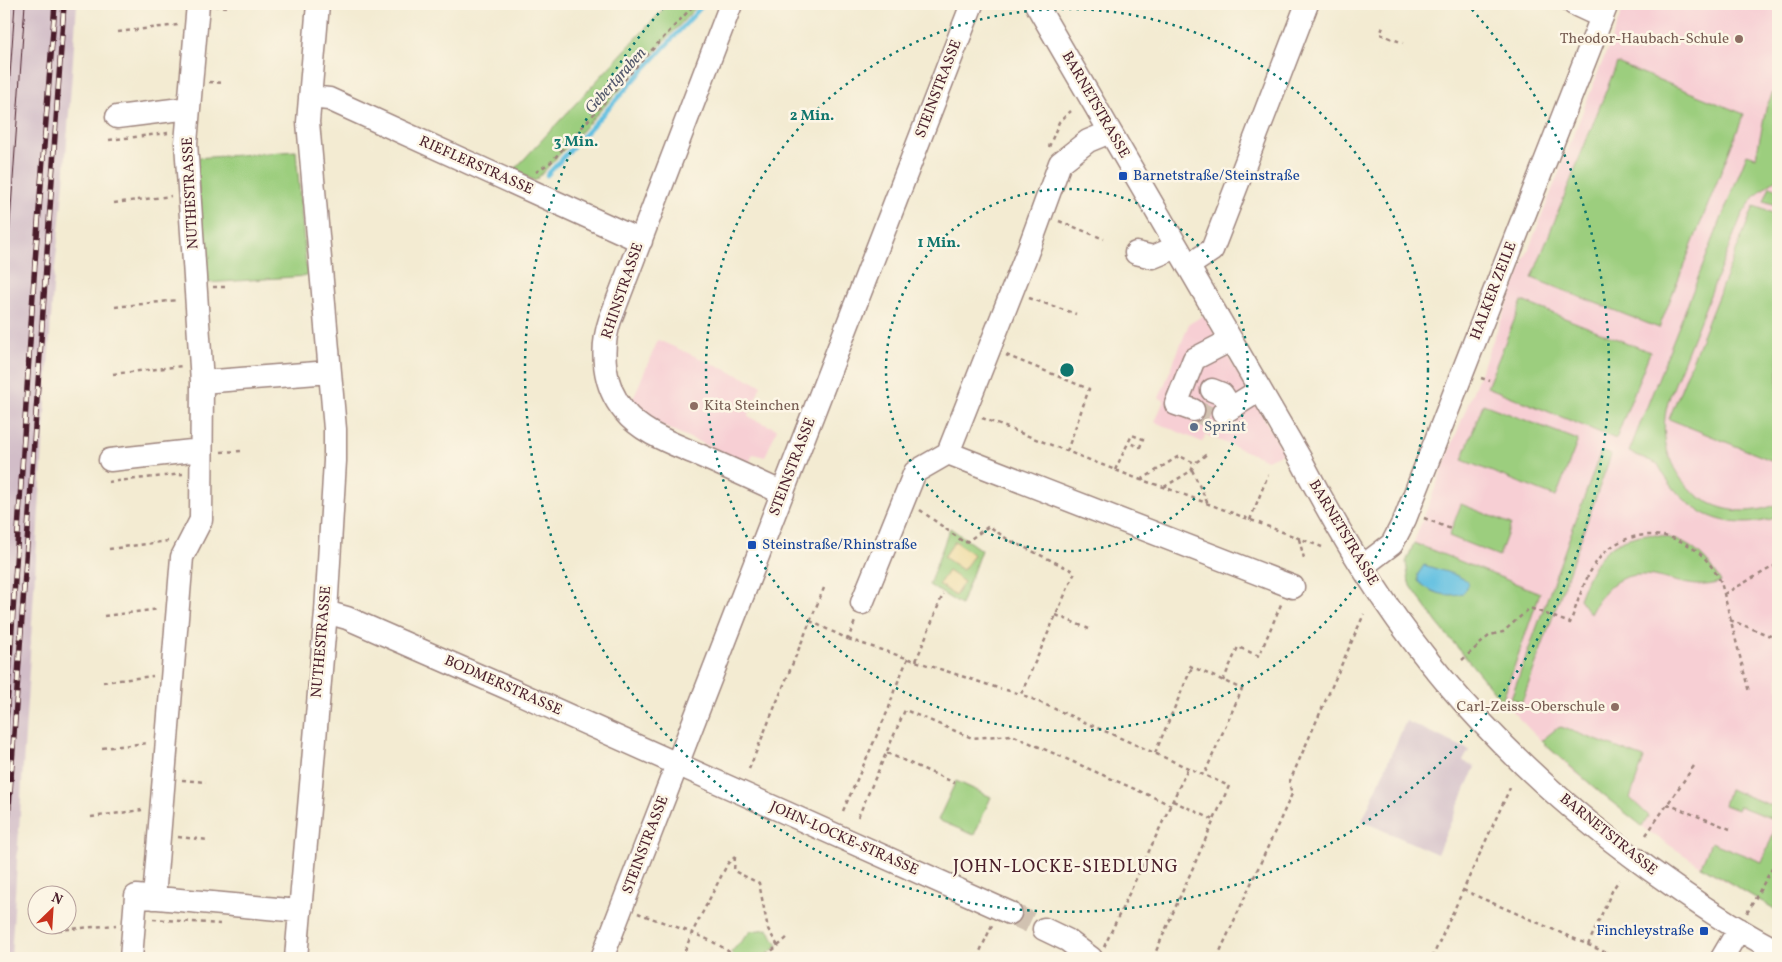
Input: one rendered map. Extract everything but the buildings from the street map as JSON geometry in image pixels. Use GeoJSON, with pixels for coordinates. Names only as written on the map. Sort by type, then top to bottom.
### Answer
{"type":"FeatureCollection","features":[{"type":"Feature","properties":{"kind":"street","name":"NUTHESTRASSE"},"geometry":{"type":"LineString","coordinates":[[296,958],[326,612],[335,461],[335,429],[308,122],[318,4]]}},
{"type":"Feature","properties":{"kind":"street","name":"RHINSTRASSE"},"geometry":{"type":"LineString","coordinates":[[731,4],[606,333],[604,348],[607,376],[613,394],[624,412],[647,430],[783,493]]}},
{"type":"Feature","properties":{"kind":"street","name":"STEINSTRASSE"},"geometry":{"type":"LineString","coordinates":[[602,958],[972,4]]}},
{"type":"Feature","properties":{"kind":"street","name":"BARNETSTRASSE"},"geometry":{"type":"LineString","coordinates":[[1036,4],[1260,390],[1329,513],[1391,610],[1445,681],[1518,759],[1574,810],[1629,855],[1703,907],[1778,951]]}},
{"type":"Feature","properties":{"kind":"street"},"geometry":{"type":"LineString","coordinates":[[1136,253],[1153,257],[1182,256],[1212,250],[1307,4]]}},
{"type":"Feature","properties":{"kind":"street"},"geometry":{"type":"LineString","coordinates":[[1574,4],[1604,10]]}},
{"type":"Feature","properties":{"kind":"street","name":"HALKER ZEILE"},"geometry":{"type":"LineString","coordinates":[[1363,566],[1392,544],[1405,519],[1604,10]]}},
{"type":"Feature","properties":{"kind":"street","name":"NUTHESTRASSE"},"geometry":{"type":"LineString","coordinates":[[154,898],[182,556],[201,520],[201,373],[186,143],[198,13]]}},
{"type":"Feature","properties":{"kind":"street","name":"RIEFLERSTRASSE"},"geometry":{"type":"LineString","coordinates":[[310,97],[329,100],[641,241]]}},
{"type":"Feature","properties":{"kind":"street"},"geometry":{"type":"LineString","coordinates":[[117,117],[189,108]]}},
{"type":"Feature","properties":{"kind":"street"},"geometry":{"type":"LineString","coordinates":[[862,603],[915,472],[948,453],[1042,214],[1060,163],[1088,141],[1110,132]]}},
{"type":"Feature","properties":{"kind":"street"},"geometry":{"type":"LineString","coordinates":[[1231,340],[1194,359],[1204,400],[1260,390]]}},
{"type":"Feature","properties":{"kind":"street"},"geometry":{"type":"LineString","coordinates":[[201,373],[330,372]]}},
{"type":"Feature","properties":{"kind":"street"},"geometry":{"type":"LineString","coordinates":[[948,453],[1289,592]]}},
{"type":"Feature","properties":{"kind":"street"},"geometry":{"type":"LineString","coordinates":[[109,471],[202,458]]}},
{"type":"Feature","properties":{"kind":"street","name":"BODMERSTRASSE"},"geometry":{"type":"LineString","coordinates":[[326,612],[347,618],[678,765]]}},
{"type":"Feature","properties":{"kind":"street","name":"JOHN-LOCKE-STRASSE"},"geometry":{"type":"LineString","coordinates":[[678,765],[1002,917]]}},
{"type":"Feature","properties":{"kind":"street"},"geometry":{"type":"LineString","coordinates":[[131,958],[136,896],[299,911]]}},
{"type":"Feature","properties":{"kind":"street"},"geometry":{"type":"LineString","coordinates":[[1044,929],[1098,953]]}},
{"type":"Feature","properties":{"kind":"street"},"geometry":{"type":"LineString","coordinates":[[1722,958],[1739,929]]}},
{"type":"Feature","properties":{"kind":"path"},"geometry":{"type":"LineString","coordinates":[[534,173],[551,162],[695,4]]}},
{"type":"Feature","properties":{"kind":"path"},"geometry":{"type":"LineString","coordinates":[[118,32],[198,13]]}},
{"type":"Feature","properties":{"kind":"path"},"geometry":{"type":"LineString","coordinates":[[1383,27],[1380,34],[1403,43]]}},
{"type":"Feature","properties":{"kind":"path"},"geometry":{"type":"LineString","coordinates":[[109,140],[187,130]]}},
{"type":"Feature","properties":{"kind":"path"},"geometry":{"type":"LineString","coordinates":[[114,203],[190,194]]}},
{"type":"Feature","properties":{"kind":"path"},"geometry":{"type":"LineString","coordinates":[[1042,214],[1104,239]]}},
{"type":"Feature","properties":{"kind":"path"},"geometry":{"type":"LineString","coordinates":[[1011,292],[1076,314]]}},
{"type":"Feature","properties":{"kind":"path"},"geometry":{"type":"LineString","coordinates":[[115,307],[196,298]]}},
{"type":"Feature","properties":{"kind":"path"},"geometry":{"type":"LineString","coordinates":[[989,349],[1089,388],[1067,451]]}},
{"type":"Feature","properties":{"kind":"path"},"geometry":{"type":"LineString","coordinates":[[113,374],[201,373]]}},
{"type":"Feature","properties":{"kind":"path"},"geometry":{"type":"LineString","coordinates":[[1475,375],[1490,381]]}},
{"type":"Feature","properties":{"kind":"path"},"geometry":{"type":"LineString","coordinates":[[964,411],[1141,480],[1322,547]]}},
{"type":"Feature","properties":{"kind":"path"},"geometry":{"type":"LineString","coordinates":[[1115,470],[1132,434],[1143,439],[1140,447],[1129,443]]}},
{"type":"Feature","properties":{"kind":"path"},"geometry":{"type":"LineString","coordinates":[[109,471],[242,451]]}},
{"type":"Feature","properties":{"kind":"path"},"geometry":{"type":"LineString","coordinates":[[1164,487],[1192,470],[1195,462],[1207,454]]}},
{"type":"Feature","properties":{"kind":"path"},"geometry":{"type":"LineString","coordinates":[[1141,480],[1178,456],[1195,462]]}},
{"type":"Feature","properties":{"kind":"path"},"geometry":{"type":"LineString","coordinates":[[1192,470],[1208,504]]}},
{"type":"Feature","properties":{"kind":"path"},"geometry":{"type":"LineString","coordinates":[[1250,520],[1268,475]]}},
{"type":"Feature","properties":{"kind":"path"},"geometry":{"type":"LineString","coordinates":[[905,498],[965,543],[989,526],[1007,539],[1075,572],[1021,694]]}},
{"type":"Feature","properties":{"kind":"path"},"geometry":{"type":"LineString","coordinates":[[1420,516],[1452,529]]}},
{"type":"Feature","properties":{"kind":"path"},"geometry":{"type":"LineString","coordinates":[[1462,660],[1490,635],[1503,632],[1530,608],[1570,623],[1589,572],[1603,554],[1618,542],[1647,534],[1686,544],[1696,550],[1710,565],[1721,582],[1750,692]]}},
{"type":"Feature","properties":{"kind":"path"},"geometry":{"type":"LineString","coordinates":[[1299,539],[1304,562]]}},
{"type":"Feature","properties":{"kind":"path"},"geometry":{"type":"LineString","coordinates":[[109,549],[177,540],[190,542]]}},
{"type":"Feature","properties":{"kind":"path"},"geometry":{"type":"LineString","coordinates":[[1724,594],[1778,564]]}},
{"type":"Feature","properties":{"kind":"path"},"geometry":{"type":"LineString","coordinates":[[750,769],[824,588]]}},
{"type":"Feature","properties":{"kind":"path"},"geometry":{"type":"LineString","coordinates":[[1223,681],[1238,647],[1259,656],[1289,592]]}},
{"type":"Feature","properties":{"kind":"path"},"geometry":{"type":"LineString","coordinates":[[916,661],[943,594]]}},
{"type":"Feature","properties":{"kind":"path"},"geometry":{"type":"LineString","coordinates":[[848,639],[862,603]]}},
{"type":"Feature","properties":{"kind":"path"},"geometry":{"type":"LineString","coordinates":[[104,616],[178,607]]}},
{"type":"Feature","properties":{"kind":"path"},"geometry":{"type":"LineString","coordinates":[[1217,958],[1292,794],[1289,783],[1364,614]]}},
{"type":"Feature","properties":{"kind":"path"},"geometry":{"type":"LineString","coordinates":[[1056,615],[1089,629]]}},
{"type":"Feature","properties":{"kind":"path"},"geometry":{"type":"LineString","coordinates":[[1730,620],[1778,638]]}},
{"type":"Feature","properties":{"kind":"path"},"geometry":{"type":"LineString","coordinates":[[810,621],[848,639],[1001,689]]}},
{"type":"Feature","properties":{"kind":"path"},"geometry":{"type":"LineString","coordinates":[[896,684],[908,658]]}},
{"type":"Feature","properties":{"kind":"path"},"geometry":{"type":"LineString","coordinates":[[1188,665],[1242,689],[1204,775]]}},
{"type":"Feature","properties":{"kind":"path"},"geometry":{"type":"LineString","coordinates":[[1155,753],[1192,667]]}},
{"type":"Feature","properties":{"kind":"path"},"geometry":{"type":"LineString","coordinates":[[103,682],[172,673]]}},
{"type":"Feature","properties":{"kind":"path"},"geometry":{"type":"LineString","coordinates":[[843,811],[865,756],[889,708],[895,688]]}},
{"type":"Feature","properties":{"kind":"path"},"geometry":{"type":"LineString","coordinates":[[1006,690],[1021,694],[1229,786],[1153,958]]}},
{"type":"Feature","properties":{"kind":"path"},"geometry":{"type":"LineString","coordinates":[[885,706],[889,708]]}},
{"type":"Feature","properties":{"kind":"path"},"geometry":{"type":"LineString","coordinates":[[858,817],[905,710],[972,738],[1012,736],[1171,805]]}},
{"type":"Feature","properties":{"kind":"path"},"geometry":{"type":"LineString","coordinates":[[102,748],[167,740]]}},
{"type":"Feature","properties":{"kind":"path"},"geometry":{"type":"LineString","coordinates":[[887,753],[955,783]]}},
{"type":"Feature","properties":{"kind":"path"},"geometry":{"type":"LineString","coordinates":[[1646,835],[1694,766]]}},
{"type":"Feature","properties":{"kind":"path"},"geometry":{"type":"LineString","coordinates":[[1098,953],[1188,768]]}},
{"type":"Feature","properties":{"kind":"path"},"geometry":{"type":"LineString","coordinates":[[164,779],[206,782]]}},
{"type":"Feature","properties":{"kind":"path"},"geometry":{"type":"LineString","coordinates":[[1432,958],[1510,788]]}},
{"type":"Feature","properties":{"kind":"path"},"geometry":{"type":"LineString","coordinates":[[1172,801],[1214,820]]}},
{"type":"Feature","properties":{"kind":"path"},"geometry":{"type":"LineString","coordinates":[[1667,804],[1730,829]]}},
{"type":"Feature","properties":{"kind":"path"},"geometry":{"type":"LineString","coordinates":[[91,817],[161,808]]}},
{"type":"Feature","properties":{"kind":"path"},"geometry":{"type":"LineString","coordinates":[[159,835],[210,840]]}},
{"type":"Feature","properties":{"kind":"path"},"geometry":{"type":"LineString","coordinates":[[682,958],[692,933],[728,863],[735,857],[734,871],[759,883],[768,929],[778,946]]}},
{"type":"Feature","properties":{"kind":"path"},"geometry":{"type":"LineString","coordinates":[[1753,902],[1778,858]]}},
{"type":"Feature","properties":{"kind":"path"},"geometry":{"type":"LineString","coordinates":[[1588,945],[1619,880]]}},
{"type":"Feature","properties":{"kind":"path"},"geometry":{"type":"LineString","coordinates":[[1463,890],[1616,957],[1626,958]]}},
{"type":"Feature","properties":{"kind":"path"},"geometry":{"type":"LineString","coordinates":[[643,915],[692,933],[731,952],[735,958]]}},
{"type":"Feature","properties":{"kind":"path"},"geometry":{"type":"LineString","coordinates":[[977,958],[1002,917]]}},
{"type":"Feature","properties":{"kind":"path"},"geometry":{"type":"LineString","coordinates":[[78,928],[134,921],[220,924]]}},
{"type":"Feature","properties":{"kind":"path"},"geometry":{"type":"LineString","coordinates":[[762,958],[789,936]]}},
{"type":"Feature","properties":{"kind":"shaded area"},"geometry":{"type":"Polygon","coordinates":[[[8,4],[77,4],[64,182],[53,286],[11,958],[4,958],[4,70],[8,4]]]}},
{"type":"Feature","properties":{"kind":"shaded area"},"geometry":{"type":"Polygon","coordinates":[[[1625,4],[1778,4],[1778,842],[1750,895],[1719,878],[1648,831],[1572,770],[1541,741],[1502,701],[1437,623],[1409,583],[1406,562],[1625,4]]]}},
{"type":"Feature","properties":{"kind":"shaded area"},"geometry":{"type":"Polygon","coordinates":[[[1204,315],[1284,453],[1267,460],[1206,435],[1202,442],[1155,422],[1164,400],[1159,398],[1189,324],[1204,315]]]}},
{"type":"Feature","properties":{"kind":"shaded area","name":"Kita Steinchen"},"geometry":{"type":"Polygon","coordinates":[[[658,340],[761,385],[748,417],[777,429],[765,457],[753,454],[749,464],[656,423],[642,412],[632,401],[658,340]]]}},
{"type":"Feature","properties":{"kind":"shaded area"},"geometry":{"type":"Polygon","coordinates":[[[1406,721],[1469,750],[1463,761],[1475,767],[1437,854],[1362,821],[1406,721]]]}},
{"type":"Feature","properties":{"kind":"green space"},"geometry":{"type":"Polygon","coordinates":[[[668,4],[699,4],[535,181],[514,170],[668,4]]]}},
{"type":"Feature","properties":{"kind":"green space"},"geometry":{"type":"Polygon","coordinates":[[[1617,63],[1744,114],[1659,328],[1532,278],[1617,63]]]}},
{"type":"Feature","properties":{"kind":"green space"},"geometry":{"type":"Polygon","coordinates":[[[1778,81],[1778,178],[1757,195],[1741,217],[1670,396],[1665,422],[1666,446],[1674,469],[1688,487],[1706,501],[1728,509],[1752,511],[1778,504],[1778,526],[1775,518],[1738,523],[1706,514],[1692,506],[1679,494],[1658,464],[1629,452],[1747,154],[1756,157],[1766,108],[1778,81]]]}},
{"type":"Feature","properties":{"kind":"green space"},"geometry":{"type":"Polygon","coordinates":[[[296,151],[307,276],[207,283],[196,158],[296,151]]]}},
{"type":"Feature","properties":{"kind":"green space"},"geometry":{"type":"Polygon","coordinates":[[[1770,186],[1778,189],[1778,206],[1764,201],[1770,186]]]}},
{"type":"Feature","properties":{"kind":"green space"},"geometry":{"type":"Polygon","coordinates":[[[1754,206],[1778,215],[1778,463],[1669,419],[1754,206]]]}},
{"type":"Feature","properties":{"kind":"green space"},"geometry":{"type":"Polygon","coordinates":[[[1522,301],[1650,352],[1616,439],[1487,387],[1522,301]]]}},
{"type":"Feature","properties":{"kind":"green space"},"geometry":{"type":"Polygon","coordinates":[[[1483,404],[1578,440],[1556,497],[1462,460],[1483,404]]]}},
{"type":"Feature","properties":{"kind":"green space"},"geometry":{"type":"Polygon","coordinates":[[[1601,451],[1611,455],[1522,702],[1511,698],[1601,451]]]}},
{"type":"Feature","properties":{"kind":"green space"},"geometry":{"type":"Polygon","coordinates":[[[1461,504],[1511,524],[1499,556],[1449,536],[1461,504]]]}},
{"type":"Feature","properties":{"kind":"green space"},"geometry":{"type":"Polygon","coordinates":[[[950,528],[981,550],[961,605],[929,585],[950,528]]]}},
{"type":"Feature","properties":{"kind":"green space"},"geometry":{"type":"Polygon","coordinates":[[[1647,534],[1682,542],[1700,554],[1721,582],[1696,585],[1653,576],[1630,576],[1621,579],[1604,592],[1590,614],[1579,599],[1595,564],[1610,547],[1620,541],[1647,534]]]}},
{"type":"Feature","properties":{"kind":"green space"},"geometry":{"type":"Polygon","coordinates":[[[1414,543],[1540,593],[1502,701],[1437,623],[1409,583],[1406,562],[1414,543]]]}},
{"type":"Feature","properties":{"kind":"green space"},"geometry":{"type":"Polygon","coordinates":[[[1561,727],[1644,758],[1630,798],[1649,816],[1642,826],[1541,741],[1561,727]]]}},
{"type":"Feature","properties":{"kind":"green space"},"geometry":{"type":"Polygon","coordinates":[[[956,781],[991,797],[974,835],[938,820],[956,781]]]}},
{"type":"Feature","properties":{"kind":"green space"},"geometry":{"type":"Polygon","coordinates":[[[1729,789],[1778,808],[1778,821],[1739,806],[1737,810],[1724,805],[1729,789]]]}},
{"type":"Feature","properties":{"kind":"green space"},"geometry":{"type":"Polygon","coordinates":[[[1778,821],[1778,911],[1701,866],[1711,842],[1762,862],[1778,821]]]}},
{"type":"Feature","properties":{"kind":"green space"},"geometry":{"type":"Polygon","coordinates":[[[768,929],[778,946],[762,958],[735,958],[731,952],[751,931],[768,929]]]}},
{"type":"Feature","properties":{"kind":"sand"},"geometry":{"type":"Polygon","coordinates":[[[955,541],[974,555],[963,570],[944,557],[955,541]]]}},
{"type":"Feature","properties":{"kind":"sand"},"geometry":{"type":"Polygon","coordinates":[[[948,571],[964,582],[955,596],[939,584],[948,571]]]}},
{"type":"Feature","properties":{"kind":"water"},"geometry":{"type":"Polygon","coordinates":[[[1424,565],[1468,581],[1467,588],[1463,593],[1451,595],[1445,595],[1428,589],[1418,581],[1418,574],[1424,565]]]}},
{"type":"Feature","properties":{"kind":"waterway","name":"Gebertgraben"},"geometry":{"type":"LineString","coordinates":[[547,175],[704,4]]}},
{"type":"Feature","properties":{"kind":"tunnel"},"geometry":{"type":"LineString","coordinates":[[1193,410],[1209,417]]}},
{"type":"Feature","properties":{"kind":"tunnel"},"geometry":{"type":"LineString","coordinates":[[1010,913],[1044,929]]}},
{"type":"Feature","properties":{"kind":"tram line"},"geometry":{"type":"LineString","coordinates":[[4,162],[15,4]]}},
{"type":"Feature","properties":{"kind":"tram line"},"geometry":{"type":"LineString","coordinates":[[4,311],[25,4]]}},
{"type":"Feature","properties":{"kind":"railway"},"geometry":{"type":"LineString","coordinates":[[4,754],[35,262],[55,4]]}},
{"type":"Feature","properties":{"kind":"railway"},"geometry":{"type":"LineString","coordinates":[[4,880],[64,4]]}},
{"type":"Feature","properties":{"kind":"place","name":"Theodor-Haubach-Schule"},"geometry":{"type":"Point","coordinates":[1739,39]}},
{"type":"Feature","properties":{"kind":"place","name":"Barnetstraße/Steinstraße"},"geometry":{"type":"Point","coordinates":[1123,176]}},
{"type":"Feature","properties":{"kind":"place","name":"Kita Steinchen"},"geometry":{"type":"Point","coordinates":[694,406]}},
{"type":"Feature","properties":{"kind":"place","name":"Sprint"},"geometry":{"type":"Point","coordinates":[1194,427]}},
{"type":"Feature","properties":{"kind":"place","name":"Steinstraße/Rhinstraße"},"geometry":{"type":"Point","coordinates":[752,545]}},
{"type":"Feature","properties":{"kind":"place","name":"Carl-Zeiss-Oberschule"},"geometry":{"type":"Point","coordinates":[1615,707]}},
{"type":"Feature","properties":{"kind":"place","name":"Finchleystraße"},"geometry":{"type":"Point","coordinates":[1704,931]}},
{"type":"Feature","properties":{"kind":"district","name":"JOHN-LOCKE-SIEDLUNG"},"geometry":{"type":"Point","coordinates":[1066,867]}}]}
